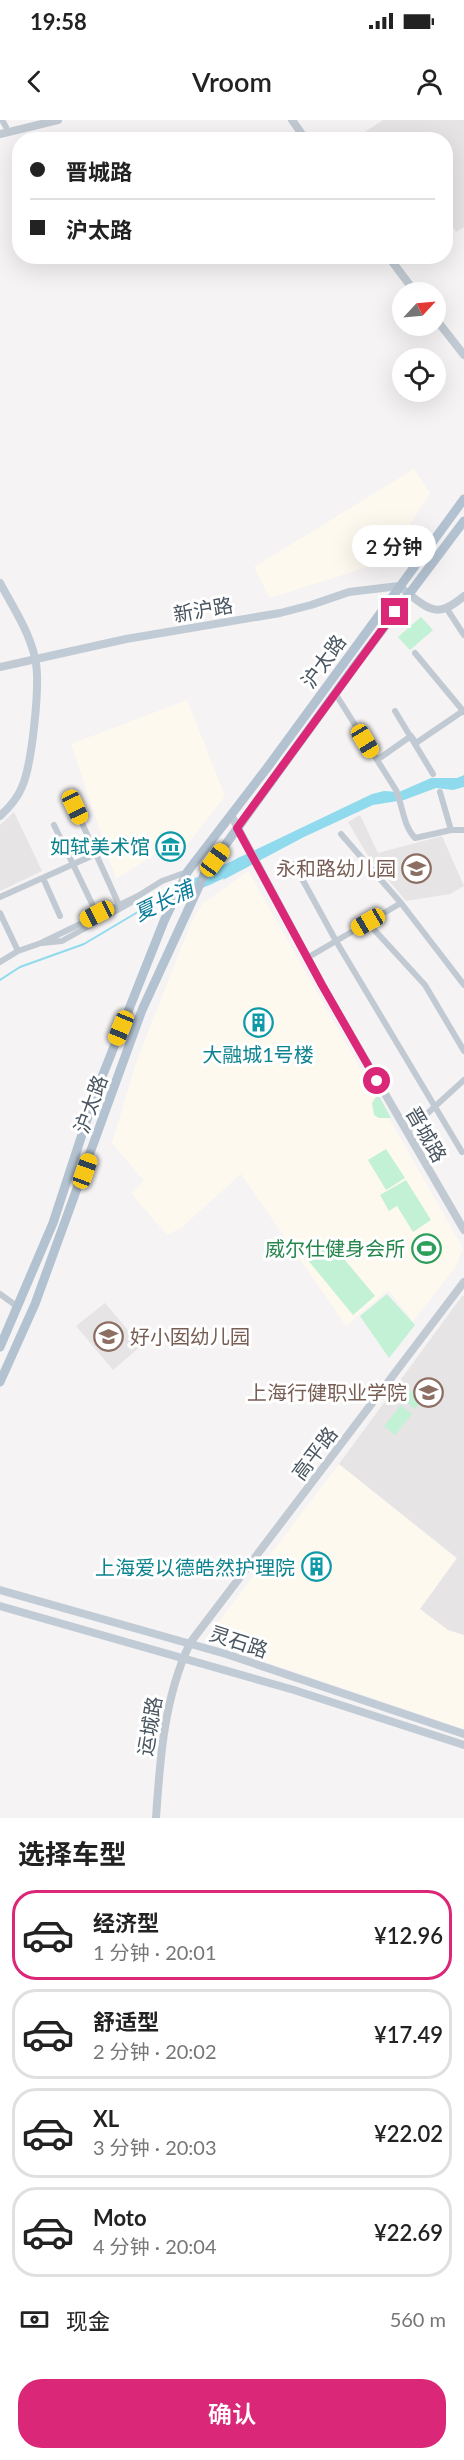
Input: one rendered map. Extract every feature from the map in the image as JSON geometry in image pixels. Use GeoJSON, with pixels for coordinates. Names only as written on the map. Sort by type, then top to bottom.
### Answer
{"type":"FeatureCollection","features":[{"type":"Feature","properties":{"kind":"main road","name":"沪太路"},"geometry":{"type":"LineString","coordinates":[[0,1347],[53,1223],[96,1092],[170,907],[188,871],[464,500]]}},
{"type":"Feature","properties":{"kind":"main road","name":"沪太路"},"geometry":{"type":"LineString","coordinates":[[0,1382],[35,1304],[142,1010],[205,873],[464,521]]}},
{"type":"Feature","properties":{"kind":"main road"},"geometry":{"type":"LineString","coordinates":[[0,583],[30,639],[36,659],[38,679],[29,765],[23,786],[13,804],[0,816]]}},
{"type":"Feature","properties":{"kind":"main road"},"geometry":{"type":"LineString","coordinates":[[399,586],[409,594]]}},
{"type":"Feature","properties":{"kind":"main road","name":"新沪路"},"geometry":{"type":"LineString","coordinates":[[36,659],[126,639],[280,613],[349,592],[399,586]]}},
{"type":"Feature","properties":{"kind":"main road","name":"灵石路"},"geometry":{"type":"LineString","coordinates":[[0,1590],[189,1643],[464,1734]]}},
{"type":"Feature","properties":{"kind":"main road","name":"灵石路"},"geometry":{"type":"LineString","coordinates":[[0,1606],[294,1690],[464,1744]]}},
{"type":"Feature","properties":{"kind":"street"},"geometry":{"type":"LineString","coordinates":[[0,134],[58,120]]}},
{"type":"Feature","properties":{"kind":"street"},"geometry":{"type":"LineString","coordinates":[[394,264],[408,282]]}},
{"type":"Feature","properties":{"kind":"street"},"geometry":{"type":"LineString","coordinates":[[446,332],[464,356]]}},
{"type":"Feature","properties":{"kind":"street"},"geometry":{"type":"LineString","coordinates":[[409,594],[429,609],[447,609],[464,596]]}},
{"type":"Feature","properties":{"kind":"street"},"geometry":{"type":"LineString","coordinates":[[447,609],[464,635]]}},
{"type":"Feature","properties":{"kind":"street"},"geometry":{"type":"LineString","coordinates":[[415,653],[463,712],[416,743]]}},
{"type":"Feature","properties":{"kind":"street","name":"新沪路"},"geometry":{"type":"LineString","coordinates":[[0,667],[36,659]]}},
{"type":"Feature","properties":{"kind":"street"},"geometry":{"type":"LineString","coordinates":[[336,693],[396,790],[407,829],[415,838],[451,830],[464,830]]}},
{"type":"Feature","properties":{"kind":"street"},"geometry":{"type":"LineString","coordinates":[[395,711],[433,774]]}},
{"type":"Feature","properties":{"kind":"street"},"geometry":{"type":"LineString","coordinates":[[377,760],[411,736]]}},
{"type":"Feature","properties":{"kind":"street"},"geometry":{"type":"LineString","coordinates":[[440,792],[451,830]]}},
{"type":"Feature","properties":{"kind":"street"},"geometry":{"type":"LineString","coordinates":[[72,801],[119,905]]}},
{"type":"Feature","properties":{"kind":"street"},"geometry":{"type":"LineString","coordinates":[[231,815],[237,828]]}},
{"type":"Feature","properties":{"kind":"street"},"geometry":{"type":"LineString","coordinates":[[54,825],[97,914]]}},
{"type":"Feature","properties":{"kind":"street","name":"晋城路"},"geometry":{"type":"LineString","coordinates":[[237,828],[308,958],[464,1230]]}},
{"type":"Feature","properties":{"kind":"street"},"geometry":{"type":"LineString","coordinates":[[341,834],[401,903],[464,985]]}},
{"type":"Feature","properties":{"kind":"street"},"geometry":{"type":"LineString","coordinates":[[0,897],[96,854]]}},
{"type":"Feature","properties":{"kind":"street"},"geometry":{"type":"LineString","coordinates":[[294,864],[336,941],[462,1152]]}},
{"type":"Feature","properties":{"kind":"street"},"geometry":{"type":"LineString","coordinates":[[41,943],[62,941],[109,917],[162,881],[188,871]]}},
{"type":"Feature","properties":{"kind":"street"},"geometry":{"type":"LineString","coordinates":[[43,878],[60,916]]}},
{"type":"Feature","properties":{"kind":"street"},"geometry":{"type":"LineString","coordinates":[[0,962],[18,951],[41,943],[138,896]]}},
{"type":"Feature","properties":{"kind":"street"},"geometry":{"type":"LineString","coordinates":[[308,958],[401,903]]}},
{"type":"Feature","properties":{"kind":"street"},"geometry":{"type":"LineString","coordinates":[[0,913],[18,951]]}},
{"type":"Feature","properties":{"kind":"street"},"geometry":{"type":"LineString","coordinates":[[368,922],[424,985],[464,1051]]}},
{"type":"Feature","properties":{"kind":"street"},"geometry":{"type":"LineString","coordinates":[[407,1132],[464,1080]]}},
{"type":"Feature","properties":{"kind":"street","name":"高平路"},"geometry":{"type":"LineString","coordinates":[[189,1643],[464,1282]]}},
{"type":"Feature","properties":{"kind":"street"},"geometry":{"type":"LineString","coordinates":[[0,1294],[18,1307]]}},
{"type":"Feature","properties":{"kind":"street","name":"运城路"},"geometry":{"type":"LineString","coordinates":[[156,1818],[160,1747],[170,1698],[189,1643]]}},
{"type":"Feature","properties":{"kind":"shaded area"},"geometry":{"type":"Polygon","coordinates":[[[383,120],[464,120],[464,227],[456,232],[453,228],[453,132],[365,132],[383,120]]]}},
{"type":"Feature","properties":{"kind":"shaded area"},"geometry":{"type":"Polygon","coordinates":[[[414,469],[430,493],[386,561],[270,598],[254,567],[414,469]]]}},
{"type":"Feature","properties":{"kind":"shaded area"},"geometry":{"type":"Polygon","coordinates":[[[187,700],[225,796],[176,860],[163,849],[116,879],[71,744],[187,700]]]}},
{"type":"Feature","properties":{"kind":"shaded area"},"geometry":{"type":"Polygon","coordinates":[[[14,812],[42,871],[0,891],[0,825],[14,812]]]}},
{"type":"Feature","properties":{"kind":"shaded area","name":"永和路幼儿园"},"geometry":{"type":"Polygon","coordinates":[[[360,815],[378,853],[442,836],[464,886],[450,894],[406,901],[368,856],[348,822],[360,815]]]}},
{"type":"Feature","properties":{"kind":"shaded area"},"geometry":{"type":"Polygon","coordinates":[[[248,871],[463,1248],[455,1268],[413,1321],[388,1290],[346,1326],[241,1174],[181,1228],[167,1235],[131,1193],[144,1181],[112,1143],[137,1060],[191,923],[202,904],[248,871]]]}},
{"type":"Feature","properties":{"kind":"shaded area"},"geometry":{"type":"Polygon","coordinates":[[[464,1296],[464,1635],[448,1630],[420,1609],[457,1558],[339,1464],[464,1296]]]}},
{"type":"Feature","properties":{"kind":"shaded area","name":"好小囡幼儿园"},"geometry":{"type":"Polygon","coordinates":[[[105,1303],[141,1346],[113,1370],[76,1326],[105,1303]]]}},
{"type":"Feature","properties":{"kind":"shaded area"},"geometry":{"type":"Polygon","coordinates":[[[339,1464],[457,1559],[448,1630],[464,1635],[464,1729],[204,1641],[339,1464]]]}},
{"type":"Feature","properties":{"kind":"green space"},"geometry":{"type":"Polygon","coordinates":[[[421,617],[433,630],[410,650],[398,637],[421,617]]]}},
{"type":"Feature","properties":{"kind":"green space"},"geometry":{"type":"Polygon","coordinates":[[[378,1094],[391,1118],[379,1118],[374,1115],[372,1103],[378,1094]]]}},
{"type":"Feature","properties":{"kind":"green space"},"geometry":{"type":"Polygon","coordinates":[[[386,1149],[405,1178],[386,1190],[368,1160],[386,1149]]]}},
{"type":"Feature","properties":{"kind":"green space"},"geometry":{"type":"Polygon","coordinates":[[[406,1180],[431,1220],[413,1232],[397,1206],[389,1211],[380,1195],[406,1180]]]}},
{"type":"Feature","properties":{"kind":"green space"},"geometry":{"type":"Polygon","coordinates":[[[329,1241],[375,1296],[353,1315],[307,1259],[329,1241]]]}},
{"type":"Feature","properties":{"kind":"green space"},"geometry":{"type":"Polygon","coordinates":[[[387,1294],[415,1325],[389,1358],[360,1316],[387,1294]]]}},
{"type":"Feature","properties":{"kind":"green space"},"geometry":{"type":"Polygon","coordinates":[[[421,1379],[432,1388],[415,1409],[404,1400],[421,1379]]]}},
{"type":"Feature","properties":{"kind":"green space"},"geometry":{"type":"Polygon","coordinates":[[[401,1405],[412,1414],[395,1435],[384,1426],[401,1405]]]}},
{"type":"Feature","properties":{"kind":"water"},"geometry":{"type":"Polygon","coordinates":[[[464,775],[464,787],[453,790],[436,788],[404,800],[373,805],[304,837],[223,880],[236,859],[372,794],[384,791],[399,792],[431,778],[457,778],[464,775]]]}},
{"type":"Feature","properties":{"kind":"waterway","name":"夏长浦"},"geometry":{"type":"LineString","coordinates":[[163,897],[244,862]]}},
{"type":"Feature","properties":{"kind":"waterway","name":"夏长浦"},"geometry":{"type":"LineString","coordinates":[[0,980],[20,967],[84,944],[163,897]]}},
{"type":"Feature","properties":{"kind":"place","name":"如轼美术馆"},"geometry":{"type":"Point","coordinates":[171,846]}},
{"type":"Feature","properties":{"kind":"place","name":"永和路幼儿园"},"geometry":{"type":"Point","coordinates":[417,868]}},
{"type":"Feature","properties":{"kind":"place","name":"大融城1号楼"},"geometry":{"type":"Point","coordinates":[258,1023]}},
{"type":"Feature","properties":{"kind":"place","name":"威尔仕健身会所"},"geometry":{"type":"Point","coordinates":[426,1248]}},
{"type":"Feature","properties":{"kind":"place","name":"好小囡幼儿园"},"geometry":{"type":"Point","coordinates":[109,1336]}},
{"type":"Feature","properties":{"kind":"place","name":"上海行健职业学院"},"geometry":{"type":"Point","coordinates":[428,1392]}},
{"type":"Feature","properties":{"kind":"place","name":"上海爱以德皓然护理院"},"geometry":{"type":"Point","coordinates":[316,1567]}},
{"type":"Feature","properties":{"kind":"route"},"geometry":{"type":"LineString","coordinates":[[377,1081],[237,828],[395,612]]}}]}
